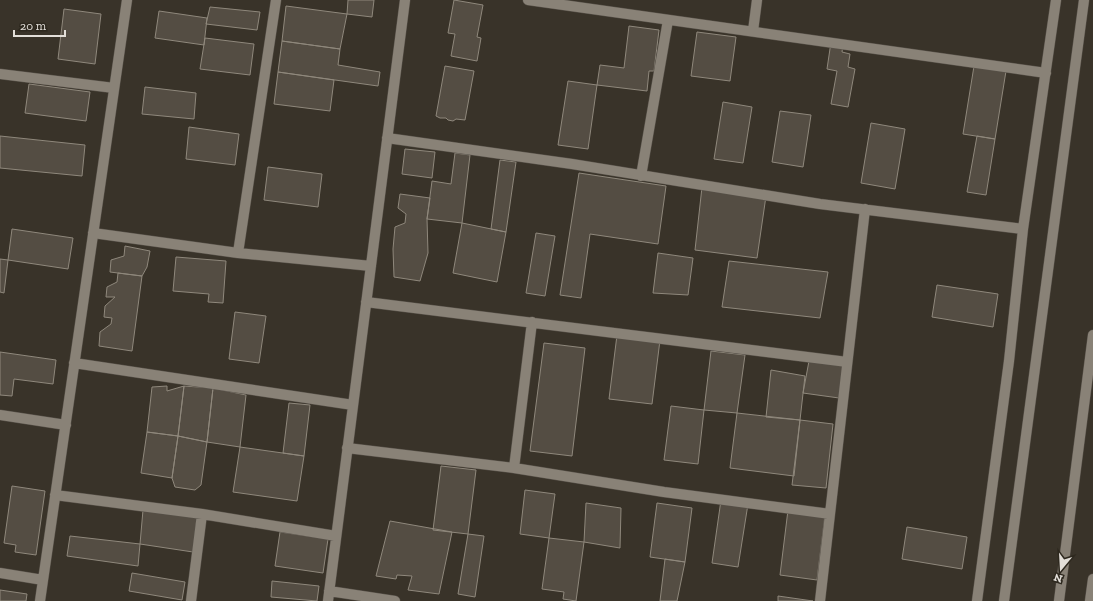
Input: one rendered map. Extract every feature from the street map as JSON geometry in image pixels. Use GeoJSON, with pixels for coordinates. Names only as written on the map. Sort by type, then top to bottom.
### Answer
{"type":"FeatureCollection","features":[{"type":"Feature","properties":{"kind":"street"},"geometry":{"type":"LineString","coordinates":[[40,601],[127,0]]}},
{"type":"Feature","properties":{"kind":"street"},"geometry":{"type":"LineString","coordinates":[[238,253],[276,0]]}},
{"type":"Feature","properties":{"kind":"street"},"geometry":{"type":"LineString","coordinates":[[395,601],[329,596],[405,0]]}},
{"type":"Feature","properties":{"kind":"street"},"geometry":{"type":"LineString","coordinates":[[528,0],[1046,73]]}},
{"type":"Feature","properties":{"kind":"street"},"geometry":{"type":"LineString","coordinates":[[753,31],[757,0]]}},
{"type":"Feature","properties":{"kind":"street"},"geometry":{"type":"LineString","coordinates":[[976,601],[1008,369],[1024,229],[1056,0]]}},
{"type":"Feature","properties":{"kind":"street"},"geometry":{"type":"LineString","coordinates":[[1004,601],[1084,0]]}},
{"type":"Feature","properties":{"kind":"street"},"geometry":{"type":"LineString","coordinates":[[641,176],[668,20]]}},
{"type":"Feature","properties":{"kind":"street"},"geometry":{"type":"LineString","coordinates":[[0,74],[114,88]]}},
{"type":"Feature","properties":{"kind":"street"},"geometry":{"type":"LineString","coordinates":[[387,138],[572,164],[820,204],[1024,229]]}},
{"type":"Feature","properties":{"kind":"street"},"geometry":{"type":"LineString","coordinates":[[820,601],[865,209]]}},
{"type":"Feature","properties":{"kind":"street"},"geometry":{"type":"LineString","coordinates":[[93,233],[238,253],[371,266]]}},
{"type":"Feature","properties":{"kind":"street"},"geometry":{"type":"LineString","coordinates":[[366,302],[847,362]]}},
{"type":"Feature","properties":{"kind":"street"},"geometry":{"type":"LineString","coordinates":[[514,468],[532,322]]}},
{"type":"Feature","properties":{"kind":"street"},"geometry":{"type":"LineString","coordinates":[[1059,601],[1093,335]]}},
{"type":"Feature","properties":{"kind":"street"},"geometry":{"type":"LineString","coordinates":[[74,363],[353,405]]}},
{"type":"Feature","properties":{"kind":"street"},"geometry":{"type":"LineString","coordinates":[[0,415],[66,424]]}},
{"type":"Feature","properties":{"kind":"street"},"geometry":{"type":"LineString","coordinates":[[347,448],[514,468],[664,492],[830,514]]}},
{"type":"Feature","properties":{"kind":"street"},"geometry":{"type":"LineString","coordinates":[[55,495],[202,514],[336,536]]}},
{"type":"Feature","properties":{"kind":"street"},"geometry":{"type":"LineString","coordinates":[[191,601],[202,514]]}},
{"type":"Feature","properties":{"kind":"street"},"geometry":{"type":"LineString","coordinates":[[0,573],[43,580]]}},
{"type":"Feature","properties":{"kind":"street"},"geometry":{"type":"LineString","coordinates":[[1090,601],[1093,579]]}},
{"type":"Feature","properties":{"kind":"building"},"geometry":{"type":"Polygon","coordinates":[[[348,0],[374,0],[372,17],[347,14],[348,0]]]}},
{"type":"Feature","properties":{"kind":"building"},"geometry":{"type":"Polygon","coordinates":[[[454,0],[483,5],[477,37],[481,38],[477,61],[451,56],[455,34],[448,33],[454,0]]]}},
{"type":"Feature","properties":{"kind":"building"},"geometry":{"type":"Polygon","coordinates":[[[286,6],[347,14],[340,49],[282,41],[286,6]]]}},
{"type":"Feature","properties":{"kind":"building"},"geometry":{"type":"Polygon","coordinates":[[[210,7],[260,12],[257,30],[206,24],[210,7]]]}},
{"type":"Feature","properties":{"kind":"building"},"geometry":{"type":"Polygon","coordinates":[[[64,9],[101,14],[95,64],[58,59],[64,9]]]}},
{"type":"Feature","properties":{"kind":"building"},"geometry":{"type":"Polygon","coordinates":[[[159,11],[207,18],[204,45],[155,38],[159,11]]]}},
{"type":"Feature","properties":{"kind":"building"},"geometry":{"type":"Polygon","coordinates":[[[629,26],[659,30],[654,71],[649,71],[647,91],[597,85],[600,65],[624,68],[629,26]]]}},
{"type":"Feature","properties":{"kind":"building"},"geometry":{"type":"Polygon","coordinates":[[[697,32],[736,37],[730,81],[691,76],[697,32]]]}},
{"type":"Feature","properties":{"kind":"building"},"geometry":{"type":"Polygon","coordinates":[[[205,38],[254,44],[250,75],[200,69],[205,38]]]}},
{"type":"Feature","properties":{"kind":"building"},"geometry":{"type":"Polygon","coordinates":[[[282,41],[340,49],[338,65],[380,72],[378,86],[278,72],[282,41]]]}},
{"type":"Feature","properties":{"kind":"building"},"geometry":{"type":"Polygon","coordinates":[[[831,42],[843,44],[842,52],[850,54],[848,67],[855,69],[848,107],[831,104],[837,71],[827,69],[831,42]]]}},
{"type":"Feature","properties":{"kind":"building"},"geometry":{"type":"Polygon","coordinates":[[[445,66],[474,71],[465,120],[456,119],[453,121],[436,116],[445,66]]]}},
{"type":"Feature","properties":{"kind":"building"},"geometry":{"type":"Polygon","coordinates":[[[974,66],[1006,71],[995,139],[963,134],[974,66]]]}},
{"type":"Feature","properties":{"kind":"building"},"geometry":{"type":"Polygon","coordinates":[[[278,72],[334,80],[330,111],[274,104],[278,72]]]}},
{"type":"Feature","properties":{"kind":"building"},"geometry":{"type":"Polygon","coordinates":[[[568,81],[597,85],[588,149],[558,145],[568,81]]]}},
{"type":"Feature","properties":{"kind":"building"},"geometry":{"type":"Polygon","coordinates":[[[29,84],[90,92],[86,121],[25,113],[29,84]]]}},
{"type":"Feature","properties":{"kind":"building"},"geometry":{"type":"Polygon","coordinates":[[[145,87],[196,93],[194,119],[142,114],[145,87]]]}},
{"type":"Feature","properties":{"kind":"building"},"geometry":{"type":"Polygon","coordinates":[[[723,102],[752,107],[743,163],[714,159],[723,102]]]}},
{"type":"Feature","properties":{"kind":"building"},"geometry":{"type":"Polygon","coordinates":[[[780,111],[811,115],[803,167],[772,162],[780,111]]]}},
{"type":"Feature","properties":{"kind":"building"},"geometry":{"type":"Polygon","coordinates":[[[871,123],[905,129],[895,189],[861,183],[871,123]]]}},
{"type":"Feature","properties":{"kind":"building"},"geometry":{"type":"Polygon","coordinates":[[[189,127],[239,134],[235,165],[186,159],[189,127]]]}},
{"type":"Feature","properties":{"kind":"building"},"geometry":{"type":"Polygon","coordinates":[[[0,136],[85,145],[82,176],[0,168],[0,136]]]}},
{"type":"Feature","properties":{"kind":"building"},"geometry":{"type":"Polygon","coordinates":[[[977,136],[995,139],[986,195],[967,192],[977,136]]]}},
{"type":"Feature","properties":{"kind":"building"},"geometry":{"type":"Polygon","coordinates":[[[405,149],[435,152],[432,178],[402,174],[405,149]]]}},
{"type":"Feature","properties":{"kind":"building"},"geometry":{"type":"Polygon","coordinates":[[[455,153],[470,155],[462,223],[427,219],[432,181],[451,184],[455,153]]]}},
{"type":"Feature","properties":{"kind":"building"},"geometry":{"type":"Polygon","coordinates":[[[500,160],[516,162],[506,232],[491,229],[500,160]]]}},
{"type":"Feature","properties":{"kind":"building"},"geometry":{"type":"Polygon","coordinates":[[[268,167],[322,174],[318,207],[264,200],[268,167]]]}},
{"type":"Feature","properties":{"kind":"building"},"geometry":{"type":"Polygon","coordinates":[[[579,173],[666,186],[658,244],[590,234],[581,298],[560,295],[579,173]]]}},
{"type":"Feature","properties":{"kind":"building"},"geometry":{"type":"Polygon","coordinates":[[[702,187],[766,196],[757,258],[695,250],[702,187]]]}},
{"type":"Feature","properties":{"kind":"building"},"geometry":{"type":"Polygon","coordinates":[[[400,194],[430,198],[427,219],[428,253],[420,281],[394,277],[393,249],[395,227],[405,223],[406,214],[398,208],[400,194]]]}},
{"type":"Feature","properties":{"kind":"building"},"geometry":{"type":"Polygon","coordinates":[[[462,223],[506,232],[497,282],[453,273],[462,223]]]}},
{"type":"Feature","properties":{"kind":"building"},"geometry":{"type":"Polygon","coordinates":[[[12,229],[73,238],[68,269],[8,260],[12,229]]]}},
{"type":"Feature","properties":{"kind":"building"},"geometry":{"type":"Polygon","coordinates":[[[536,233],[555,236],[545,296],[526,293],[536,233]]]}},
{"type":"Feature","properties":{"kind":"building"},"geometry":{"type":"Polygon","coordinates":[[[125,246],[150,251],[147,267],[142,276],[110,272],[111,260],[124,256],[125,246]]]}},
{"type":"Feature","properties":{"kind":"building"},"geometry":{"type":"Polygon","coordinates":[[[658,253],[693,258],[688,295],[653,293],[658,253]]]}},
{"type":"Feature","properties":{"kind":"building"},"geometry":{"type":"Polygon","coordinates":[[[176,257],[226,261],[223,303],[208,302],[209,294],[173,291],[176,257]]]}},
{"type":"Feature","properties":{"kind":"building"},"geometry":{"type":"Polygon","coordinates":[[[0,259],[8,260],[4,293],[0,292],[0,259]]]}},
{"type":"Feature","properties":{"kind":"building"},"geometry":{"type":"Polygon","coordinates":[[[729,261],[828,272],[820,318],[722,307],[729,261]]]}},
{"type":"Feature","properties":{"kind":"building"},"geometry":{"type":"Polygon","coordinates":[[[118,273],[142,276],[132,351],[99,346],[100,332],[111,324],[112,318],[104,317],[105,306],[115,297],[106,297],[107,287],[117,282],[118,273]]]}},
{"type":"Feature","properties":{"kind":"building"},"geometry":{"type":"Polygon","coordinates":[[[937,285],[998,294],[993,327],[932,317],[937,285]]]}},
{"type":"Feature","properties":{"kind":"building"},"geometry":{"type":"Polygon","coordinates":[[[235,312],[266,316],[259,363],[229,359],[235,312]]]}},
{"type":"Feature","properties":{"kind":"building"},"geometry":{"type":"Polygon","coordinates":[[[617,335],[660,340],[652,404],[609,399],[617,335]]]}},
{"type":"Feature","properties":{"kind":"building"},"geometry":{"type":"Polygon","coordinates":[[[544,343],[585,348],[572,456],[530,451],[544,343]]]}},
{"type":"Feature","properties":{"kind":"building"},"geometry":{"type":"Polygon","coordinates":[[[711,351],[745,355],[737,413],[704,410],[711,351]]]}},
{"type":"Feature","properties":{"kind":"building"},"geometry":{"type":"Polygon","coordinates":[[[0,352],[56,360],[53,384],[14,379],[12,396],[0,395],[0,352]]]}},
{"type":"Feature","properties":{"kind":"building"},"geometry":{"type":"Polygon","coordinates":[[[809,361],[843,365],[839,398],[803,393],[809,361]]]}},
{"type":"Feature","properties":{"kind":"building"},"geometry":{"type":"Polygon","coordinates":[[[771,370],[805,376],[800,420],[766,417],[771,370]]]}},
{"type":"Feature","properties":{"kind":"building"},"geometry":{"type":"Polygon","coordinates":[[[167,386],[167,391],[184,386],[178,436],[147,432],[152,387],[167,386]]]}},
{"type":"Feature","properties":{"kind":"building"},"geometry":{"type":"Polygon","coordinates":[[[184,386],[213,388],[207,442],[178,436],[184,386]]]}},
{"type":"Feature","properties":{"kind":"building"},"geometry":{"type":"Polygon","coordinates":[[[213,388],[246,395],[240,447],[207,442],[213,388]]]}},
{"type":"Feature","properties":{"kind":"building"},"geometry":{"type":"Polygon","coordinates":[[[289,403],[310,405],[304,456],[283,453],[289,403]]]}},
{"type":"Feature","properties":{"kind":"building"},"geometry":{"type":"Polygon","coordinates":[[[671,406],[704,410],[698,464],[664,460],[671,406]]]}},
{"type":"Feature","properties":{"kind":"building"},"geometry":{"type":"Polygon","coordinates":[[[737,413],[800,420],[794,476],[730,468],[737,413]]]}},
{"type":"Feature","properties":{"kind":"building"},"geometry":{"type":"Polygon","coordinates":[[[800,420],[833,424],[826,488],[792,485],[800,420]]]}},
{"type":"Feature","properties":{"kind":"building"},"geometry":{"type":"Polygon","coordinates":[[[147,432],[178,436],[172,478],[141,473],[147,432]]]}},
{"type":"Feature","properties":{"kind":"building"},"geometry":{"type":"Polygon","coordinates":[[[178,436],[207,442],[201,485],[195,490],[175,487],[172,478],[178,436]]]}},
{"type":"Feature","properties":{"kind":"building"},"geometry":{"type":"Polygon","coordinates":[[[240,447],[304,456],[297,501],[233,492],[240,447]]]}},
{"type":"Feature","properties":{"kind":"building"},"geometry":{"type":"Polygon","coordinates":[[[441,466],[476,470],[468,534],[433,530],[441,466]]]}},
{"type":"Feature","properties":{"kind":"building"},"geometry":{"type":"Polygon","coordinates":[[[12,486],[45,491],[36,555],[15,552],[16,545],[4,543],[12,486]]]}},
{"type":"Feature","properties":{"kind":"building"},"geometry":{"type":"Polygon","coordinates":[[[525,490],[555,494],[549,538],[520,534],[525,490]]]}},
{"type":"Feature","properties":{"kind":"building"},"geometry":{"type":"Polygon","coordinates":[[[721,500],[748,504],[738,567],[712,563],[721,500]]]}},
{"type":"Feature","properties":{"kind":"building"},"geometry":{"type":"Polygon","coordinates":[[[586,503],[621,508],[620,548],[584,542],[586,503]]]}},
{"type":"Feature","properties":{"kind":"building"},"geometry":{"type":"Polygon","coordinates":[[[657,503],[692,508],[685,562],[650,557],[657,503]]]}},
{"type":"Feature","properties":{"kind":"building"},"geometry":{"type":"Polygon","coordinates":[[[143,510],[197,517],[193,552],[140,544],[143,510]]]}},
{"type":"Feature","properties":{"kind":"building"},"geometry":{"type":"Polygon","coordinates":[[[788,510],[825,515],[817,580],[780,575],[788,510]]]}},
{"type":"Feature","properties":{"kind":"building"},"geometry":{"type":"Polygon","coordinates":[[[390,521],[452,532],[439,594],[408,590],[412,576],[397,575],[396,579],[376,576],[390,521]]]}},
{"type":"Feature","properties":{"kind":"building"},"geometry":{"type":"Polygon","coordinates":[[[907,527],[967,537],[962,569],[902,559],[907,527]]]}},
{"type":"Feature","properties":{"kind":"building"},"geometry":{"type":"Polygon","coordinates":[[[280,532],[328,539],[323,573],[275,566],[280,532]]]}},
{"type":"Feature","properties":{"kind":"building"},"geometry":{"type":"Polygon","coordinates":[[[468,534],[484,536],[475,597],[458,594],[468,534]]]}},
{"type":"Feature","properties":{"kind":"building"},"geometry":{"type":"Polygon","coordinates":[[[70,536],[140,544],[138,566],[67,556],[70,536]]]}},
{"type":"Feature","properties":{"kind":"building"},"geometry":{"type":"Polygon","coordinates":[[[549,538],[584,542],[576,601],[563,599],[564,592],[542,589],[549,538]]]}},
{"type":"Feature","properties":{"kind":"building"},"geometry":{"type":"Polygon","coordinates":[[[665,559],[685,562],[677,601],[660,601],[665,559]]]}},
{"type":"Feature","properties":{"kind":"building"},"geometry":{"type":"Polygon","coordinates":[[[132,573],[185,582],[182,600],[129,591],[132,573]]]}},
{"type":"Feature","properties":{"kind":"building"},"geometry":{"type":"Polygon","coordinates":[[[272,581],[319,586],[317,601],[271,597],[272,581]]]}},
{"type":"Feature","properties":{"kind":"building"},"geometry":{"type":"Polygon","coordinates":[[[0,590],[27,594],[26,601],[0,601],[0,590]]]}},
{"type":"Feature","properties":{"kind":"building"},"geometry":{"type":"Polygon","coordinates":[[[778,596],[813,601],[778,601],[778,596]]]}}]}
